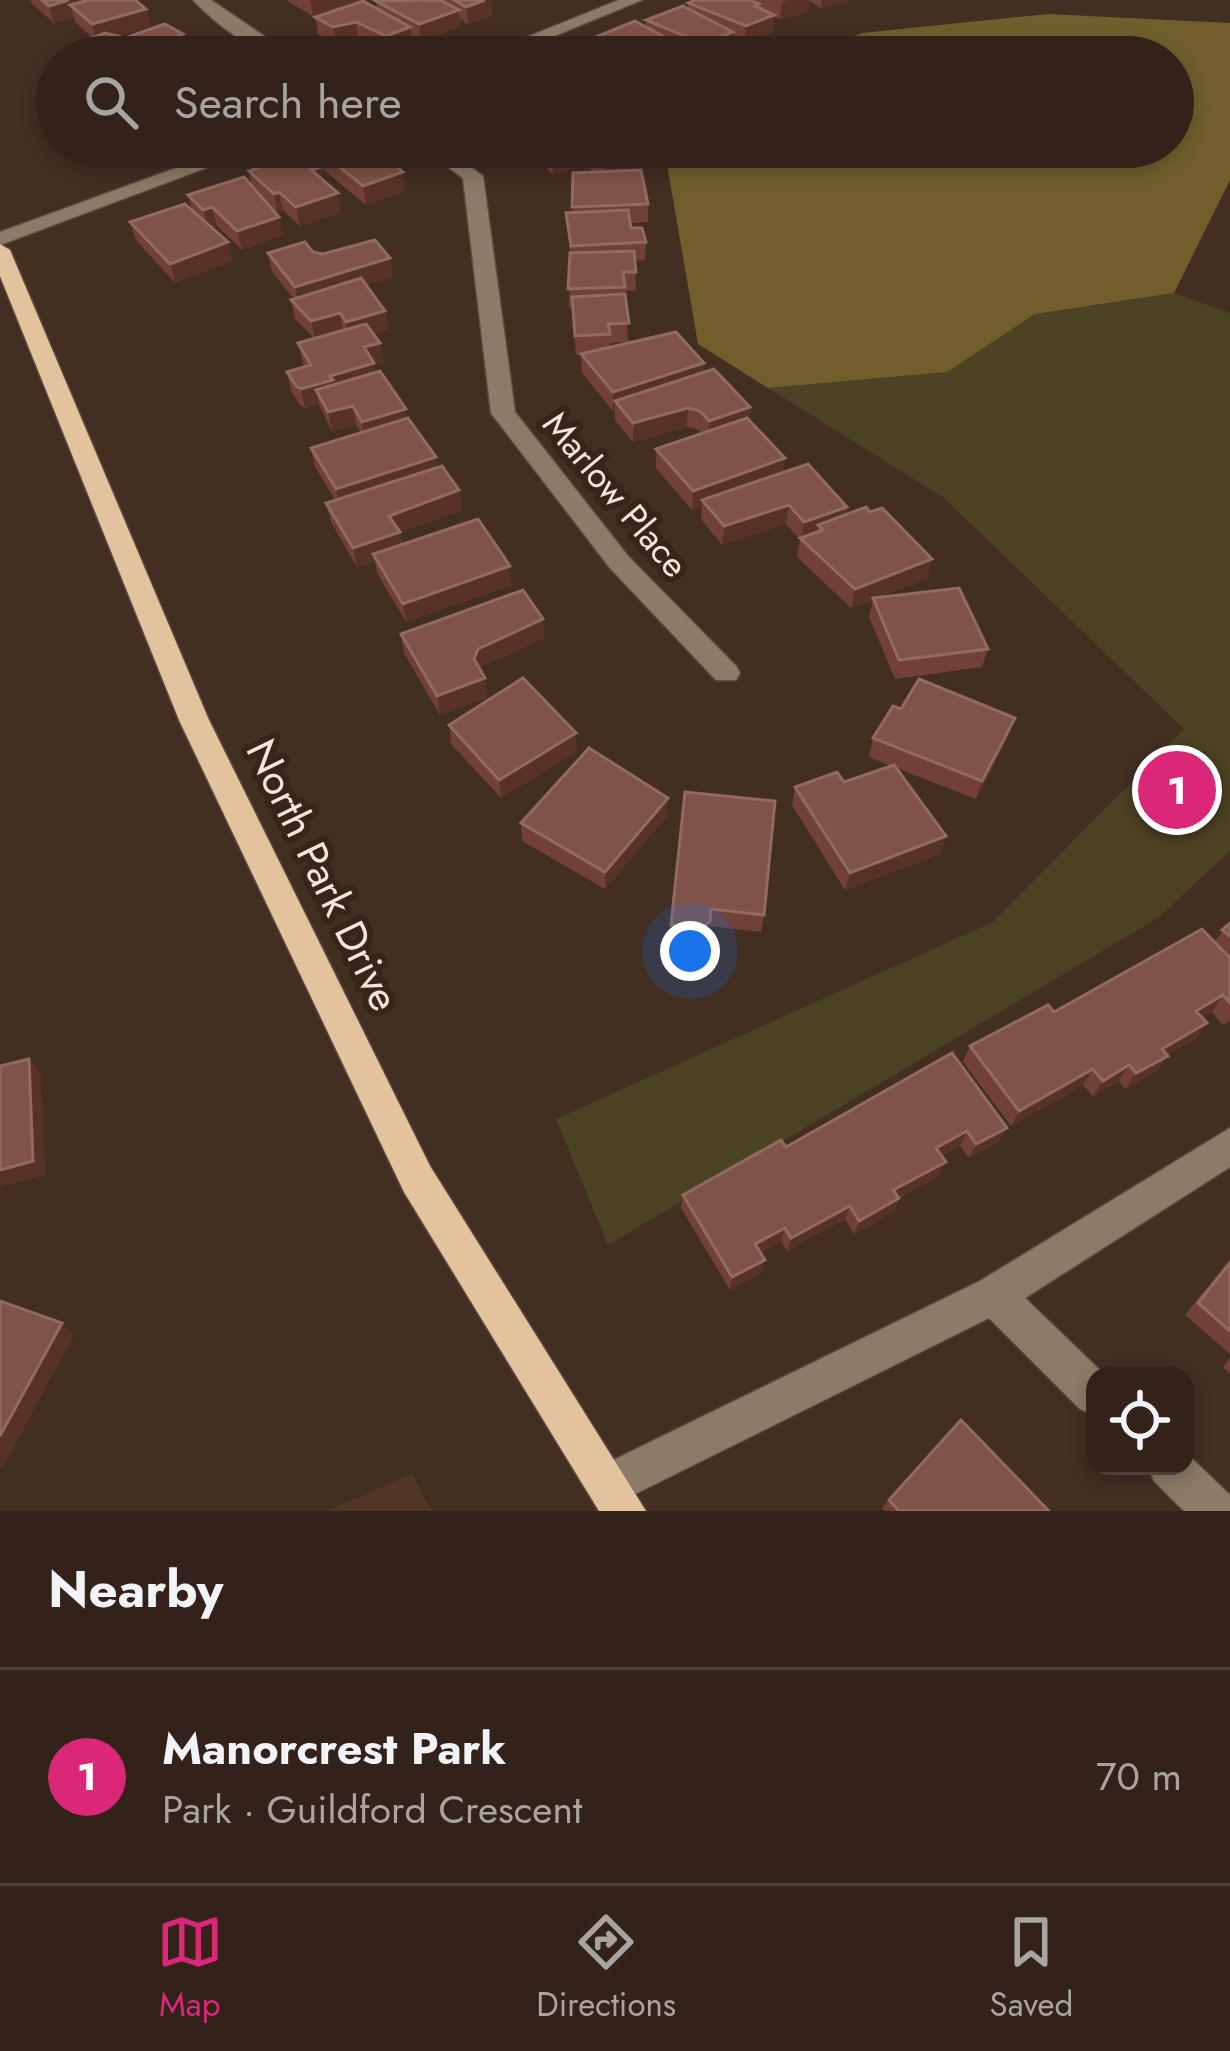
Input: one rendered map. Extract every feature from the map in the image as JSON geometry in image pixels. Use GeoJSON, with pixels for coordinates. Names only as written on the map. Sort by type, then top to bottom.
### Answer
{"type":"FeatureCollection","features":[{"type":"Feature","properties":{"kind":"main road","name":"North Park Drive"},"geometry":{"type":"LineString","coordinates":[[0,250],[194,720],[417,1179],[616,1498]]}},
{"type":"Feature","properties":{"kind":"street"},"geometry":{"type":"LineString","coordinates":[[202,0],[249,36]]}},
{"type":"Feature","properties":{"kind":"street"},"geometry":{"type":"LineString","coordinates":[[542,36],[634,0]]}},
{"type":"Feature","properties":{"kind":"street"},"geometry":{"type":"LineString","coordinates":[[0,239],[194,168]]}},
{"type":"Feature","properties":{"kind":"street","name":"Marlow Place"},"geometry":{"type":"LineString","coordinates":[[460,168],[472,176],[503,413],[620,562],[726,673]]}},
{"type":"Feature","properties":{"kind":"street"},"geometry":{"type":"LineString","coordinates":[[616,1498],[994,1295],[1230,1146]]}},
{"type":"Feature","properties":{"kind":"street"},"geometry":{"type":"LineString","coordinates":[[994,1295],[1086,1385]]}},
{"type":"Feature","properties":{"kind":"street"},"geometry":{"type":"LineString","coordinates":[[1178,1475],[1215,1511]]}},
{"type":"Feature","properties":{"kind":"shaded area"},"geometry":{"type":"Polygon","coordinates":[[[1048,14],[1230,23],[1230,180],[1174,293],[1035,314],[947,372],[768,388],[698,344],[668,168],[1194,168],[1194,36],[855,36],[1048,14]]]}},
{"type":"Feature","properties":{"kind":"shaded area"},"geometry":{"type":"Polygon","coordinates":[[[1174,293],[1230,313],[1230,851],[1158,918],[608,1245],[556,1119],[993,922],[1184,729],[944,498],[768,388],[947,372],[1035,314],[1174,293]]]}},
{"type":"Feature","properties":{"kind":"shaded area"},"geometry":{"type":"Polygon","coordinates":[[[412,1474],[432,1511],[327,1511],[412,1474]]]}},
{"type":"Feature","properties":{"kind":"building"},"geometry":{"type":"Polygon","coordinates":[[[135,0],[146,9],[92,24],[70,5],[135,0]]]}},
{"type":"Feature","properties":{"kind":"building"},"geometry":{"type":"Polygon","coordinates":[[[440,0],[459,10],[419,24],[376,1],[440,0]]]}},
{"type":"Feature","properties":{"kind":"building"},"geometry":{"type":"Polygon","coordinates":[[[454,0],[485,0],[466,7],[454,0]]]}},
{"type":"Feature","properties":{"kind":"building"},"geometry":{"type":"Polygon","coordinates":[[[749,0],[774,15],[746,26],[688,3],[749,0]]]}},
{"type":"Feature","properties":{"kind":"building"},"geometry":{"type":"Polygon","coordinates":[[[363,1],[410,27],[386,36],[356,22],[333,27],[315,17],[363,1]]]}},
{"type":"Feature","properties":{"kind":"building"},"geometry":{"type":"Polygon","coordinates":[[[683,6],[733,32],[685,36],[646,20],[683,6]]]}},
{"type":"Feature","properties":{"kind":"building"},"geometry":{"type":"Polygon","coordinates":[[[635,21],[663,36],[598,36],[635,21]]]}},
{"type":"Feature","properties":{"kind":"building"},"geometry":{"type":"Polygon","coordinates":[[[165,24],[183,34],[178,36],[131,36],[165,24]]]}},
{"type":"Feature","properties":{"kind":"building"},"geometry":{"type":"Polygon","coordinates":[[[318,168],[311,170],[338,193],[296,207],[249,171],[318,168]]]}},
{"type":"Feature","properties":{"kind":"building"},"geometry":{"type":"Polygon","coordinates":[[[341,168],[398,168],[403,172],[363,186],[341,168]]]}},
{"type":"Feature","properties":{"kind":"building"},"geometry":{"type":"Polygon","coordinates":[[[641,170],[648,204],[572,207],[573,173],[641,170]]]}},
{"type":"Feature","properties":{"kind":"building"},"geometry":{"type":"Polygon","coordinates":[[[244,177],[279,217],[237,231],[212,207],[203,210],[188,195],[244,177]]]}},
{"type":"Feature","properties":{"kind":"building"},"geometry":{"type":"Polygon","coordinates":[[[185,204],[228,242],[170,264],[130,222],[185,204]]]}},
{"type":"Feature","properties":{"kind":"building"},"geometry":{"type":"Polygon","coordinates":[[[628,210],[631,228],[642,228],[646,242],[571,246],[566,213],[628,210]]]}},
{"type":"Feature","properties":{"kind":"building"},"geometry":{"type":"Polygon","coordinates":[[[375,240],[390,258],[295,287],[268,253],[305,242],[313,252],[323,254],[375,240]]]}},
{"type":"Feature","properties":{"kind":"building"},"geometry":{"type":"Polygon","coordinates":[[[634,251],[636,272],[623,272],[625,287],[568,289],[570,253],[634,251]]]}},
{"type":"Feature","properties":{"kind":"building"},"geometry":{"type":"Polygon","coordinates":[[[361,278],[385,311],[346,322],[340,313],[311,321],[291,300],[361,278]]]}},
{"type":"Feature","properties":{"kind":"building"},"geometry":{"type":"Polygon","coordinates":[[[625,294],[629,323],[608,324],[610,334],[575,336],[572,297],[625,294]]]}},
{"type":"Feature","properties":{"kind":"building"},"geometry":{"type":"Polygon","coordinates":[[[366,324],[380,343],[364,347],[374,363],[330,376],[333,380],[301,389],[296,386],[287,372],[311,365],[298,343],[366,324]]]}},
{"type":"Feature","properties":{"kind":"building"},"geometry":{"type":"Polygon","coordinates":[[[676,332],[704,363],[613,392],[581,354],[676,332]]]}},
{"type":"Feature","properties":{"kind":"building"},"geometry":{"type":"Polygon","coordinates":[[[714,369],[750,407],[709,421],[700,411],[688,408],[633,423],[615,401],[714,369]]]}},
{"type":"Feature","properties":{"kind":"building"},"geometry":{"type":"Polygon","coordinates":[[[380,371],[406,409],[362,422],[353,406],[328,412],[316,390],[380,371]]]}},
{"type":"Feature","properties":{"kind":"building"},"geometry":{"type":"Polygon","coordinates":[[[408,418],[436,457],[336,489],[311,448],[408,418]]]}},
{"type":"Feature","properties":{"kind":"building"},"geometry":{"type":"Polygon","coordinates":[[[747,418],[785,458],[693,491],[656,449],[747,418]]]}},
{"type":"Feature","properties":{"kind":"building"},"geometry":{"type":"Polygon","coordinates":[[[808,464],[847,507],[804,522],[789,505],[724,526],[702,500],[808,464]]]}},
{"type":"Feature","properties":{"kind":"building"},"geometry":{"type":"Polygon","coordinates":[[[442,466],[459,490],[389,516],[400,532],[353,548],[326,503],[442,466]]]}},
{"type":"Feature","properties":{"kind":"building"},"geometry":{"type":"Polygon","coordinates":[[[866,507],[870,512],[882,508],[932,559],[855,589],[800,538],[823,530],[818,525],[866,507]]]}},
{"type":"Feature","properties":{"kind":"building"},"geometry":{"type":"Polygon","coordinates":[[[478,519],[510,566],[403,604],[373,554],[478,519]]]}},
{"type":"Feature","properties":{"kind":"building"},"geometry":{"type":"Polygon","coordinates":[[[959,588],[988,649],[899,660],[873,598],[959,588]]]}},
{"type":"Feature","properties":{"kind":"building"},"geometry":{"type":"Polygon","coordinates":[[[523,590],[543,619],[478,649],[474,659],[485,678],[437,696],[401,634],[523,590]]]}},
{"type":"Feature","properties":{"kind":"building"},"geometry":{"type":"Polygon","coordinates":[[[523,678],[576,733],[499,780],[449,725],[523,678]]]}},
{"type":"Feature","properties":{"kind":"building"},"geometry":{"type":"Polygon","coordinates":[[[919,679],[1015,718],[982,781],[873,738],[893,706],[901,709],[919,679]]]}},
{"type":"Feature","properties":{"kind":"building"},"geometry":{"type":"Polygon","coordinates":[[[589,748],[668,798],[605,872],[521,823],[589,748]]]}},
{"type":"Feature","properties":{"kind":"building"},"geometry":{"type":"Polygon","coordinates":[[[894,765],[946,836],[850,873],[795,787],[837,772],[844,782],[894,765]]]}},
{"type":"Feature","properties":{"kind":"building"},"geometry":{"type":"Polygon","coordinates":[[[685,792],[775,801],[764,915],[711,909],[710,921],[701,929],[671,925],[685,792]]]}},
{"type":"Feature","properties":{"kind":"building"},"geometry":{"type":"Polygon","coordinates":[[[1202,929],[1230,958],[1230,1003],[1223,995],[1196,1011],[1207,1023],[1162,1049],[1168,1056],[1136,1073],[1129,1065],[1103,1081],[1093,1069],[1019,1111],[970,1046],[1048,1005],[1054,1012],[1202,929]]]}},
{"type":"Feature","properties":{"kind":"building"},"geometry":{"type":"Polygon","coordinates":[[[952,1053],[1007,1128],[976,1144],[967,1131],[936,1148],[946,1162],[893,1190],[899,1198],[859,1221],[850,1206],[791,1238],[785,1228],[755,1244],[765,1260],[732,1277],[683,1195],[781,1140],[786,1147],[952,1053]]]}},
{"type":"Feature","properties":{"kind":"building"},"geometry":{"type":"Polygon","coordinates":[[[29,1059],[33,1161],[0,1170],[0,1066],[29,1059]]]}},
{"type":"Feature","properties":{"kind":"building"},"geometry":{"type":"Polygon","coordinates":[[[1230,1263],[1230,1331],[1198,1303],[1230,1263]]]}},
{"type":"Feature","properties":{"kind":"building"},"geometry":{"type":"Polygon","coordinates":[[[0,1301],[62,1323],[0,1436],[0,1301]]]}},
{"type":"Feature","properties":{"kind":"building"},"geometry":{"type":"Polygon","coordinates":[[[961,1420],[1049,1511],[899,1511],[889,1500],[961,1420]]]}},
{"type":"Feature","properties":{"kind":"place","name":"Manorcrest Park"},"geometry":{"type":"Point","coordinates":[1177,790]}}]}
